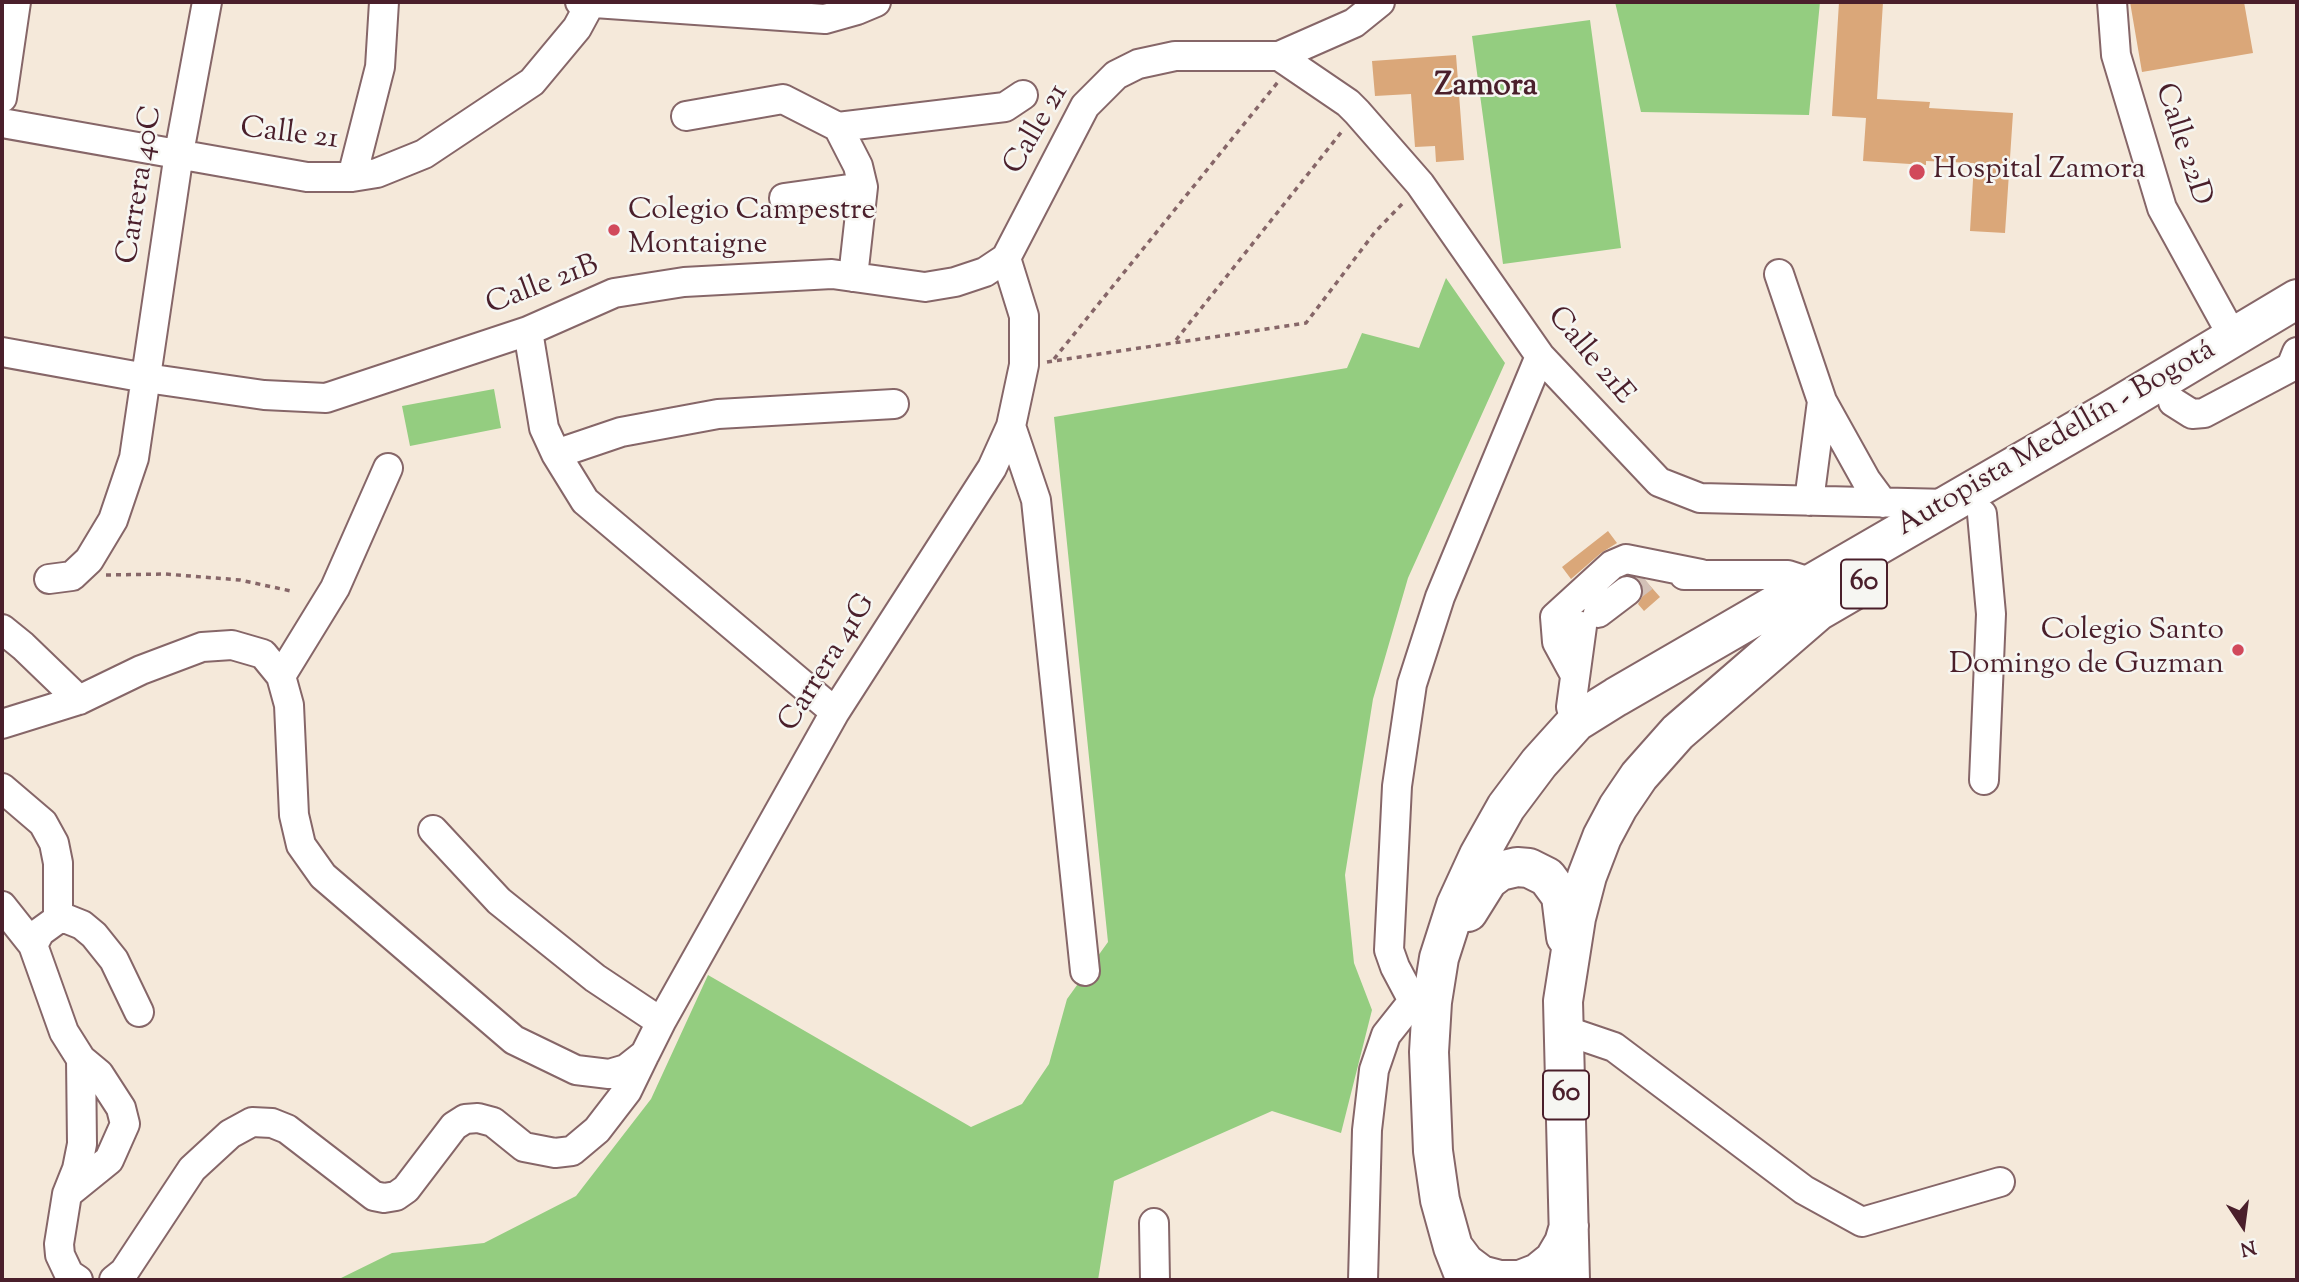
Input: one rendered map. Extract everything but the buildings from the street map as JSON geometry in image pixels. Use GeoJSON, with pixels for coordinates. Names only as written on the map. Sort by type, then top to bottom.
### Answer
{"type":"FeatureCollection","features":[{"type":"Feature","properties":{"kind":"highway","name":"Autopista Medellín - Bogotá"},"geometry":{"type":"LineString","coordinates":[[1570,1280],[1563,1001],[1576,918],[1587,876],[1602,837],[1618,807],[1659,752],[1678,732],[1818,611],[1966,509],[2233,337],[2297,299]]}},
{"type":"Feature","properties":{"kind":"highway","name":"Autopista Medellín - Bogotá"},"geometry":{"type":"LineString","coordinates":[[1460,1264],[1440,1200],[1433,1151],[1429,1052],[1422,1001],[1456,905],[1479,855],[1506,807],[1539,763],[1576,722],[1813,583],[1966,509],[2173,402],[2297,328]]}},
{"type":"Feature","properties":{"kind":"highway"},"geometry":{"type":"LineString","coordinates":[[1439,958],[1488,880],[1500,872],[1517,867],[1529,868],[1548,877],[1561,895],[1569,967]]}},
{"type":"Feature","properties":{"kind":"highway"},"geometry":{"type":"LineString","coordinates":[[1460,1264],[1465,1263],[1481,1275],[1500,1280],[1520,1280],[1538,1273],[1554,1260],[1564,1243],[1569,1224]]}},
{"type":"Feature","properties":{"kind":"street"},"geometry":{"type":"LineString","coordinates":[[2,98],[16,2]]}},
{"type":"Feature","properties":{"kind":"street","name":"Carrera 40C"},"geometry":{"type":"LineString","coordinates":[[60,577],[89,560],[113,520],[134,458],[179,153],[207,2]]}},
{"type":"Feature","properties":{"kind":"street"},"geometry":{"type":"LineString","coordinates":[[352,177],[380,67],[384,2]]}},
{"type":"Feature","properties":{"kind":"street"},"geometry":{"type":"LineString","coordinates":[[585,3],[825,19],[876,2]]}},
{"type":"Feature","properties":{"kind":"street"},"geometry":{"type":"LineString","coordinates":[[1286,60],[1354,23],[1380,2]]}},
{"type":"Feature","properties":{"kind":"street","name":"Calle 22D"},"geometry":{"type":"LineString","coordinates":[[2112,2],[2116,55],[2162,208],[2233,337]]}},
{"type":"Feature","properties":{"kind":"street","name":"Calle 21"},"geometry":{"type":"LineString","coordinates":[[2,124],[307,177],[352,177],[377,173],[424,154],[532,82],[577,27],[585,3]]}},
{"type":"Feature","properties":{"kind":"street","name":"Calle 21"},"geometry":{"type":"LineString","coordinates":[[1006,258],[1085,106],[1116,75],[1138,64],[1175,56],[1286,60]]}},
{"type":"Feature","properties":{"kind":"street","name":"Calle 21E"},"geometry":{"type":"LineString","coordinates":[[1286,60],[1349,103],[1357,112],[1420,184],[1540,356],[1658,482],[1700,498],[1883,503],[1966,509]]}},
{"type":"Feature","properties":{"kind":"street"},"geometry":{"type":"LineString","coordinates":[[686,116],[783,99],[838,127],[1005,107],[1023,95]]}},
{"type":"Feature","properties":{"kind":"street"},"geometry":{"type":"LineString","coordinates":[[838,127],[858,166],[863,187],[853,277]]}},
{"type":"Feature","properties":{"kind":"street"},"geometry":{"type":"LineString","coordinates":[[784,198],[863,187]]}},
{"type":"Feature","properties":{"kind":"street","name":"Calle 21B"},"geometry":{"type":"LineString","coordinates":[[2,352],[264,396],[326,398],[528,331],[614,293],[684,282],[832,274],[925,287],[955,282],[985,272],[1006,258]]}},
{"type":"Feature","properties":{"kind":"street","name":"Carrera 41G"},"geometry":{"type":"LineString","coordinates":[[114,1280],[124,1272],[192,1169],[230,1134],[252,1122],[272,1123],[287,1129],[374,1196],[384,1198],[396,1196],[406,1189],[454,1126],[465,1119],[478,1118],[494,1122],[524,1147],[555,1153],[572,1151],[597,1129],[627,1091],[660,1023],[835,712],[992,468],[1011,426],[1024,365],[1024,316],[1006,258]]}},
{"type":"Feature","properties":{"kind":"street"},"geometry":{"type":"LineString","coordinates":[[1779,274],[1822,401],[1866,480],[1883,503]]}},
{"type":"Feature","properties":{"kind":"street"},"geometry":{"type":"LineString","coordinates":[[528,331],[544,428],[556,454],[585,501],[835,712]]}},
{"type":"Feature","properties":{"kind":"street"},"geometry":{"type":"LineString","coordinates":[[2173,402],[2192,414],[2204,413],[2291,367],[2297,352]]}},
{"type":"Feature","properties":{"kind":"street"},"geometry":{"type":"LineString","coordinates":[[1363,1280],[1367,1130],[1374,1070],[1386,1035],[1422,1001],[1395,967],[1389,950],[1397,786],[1412,684],[1440,597],[1540,356]]}},
{"type":"Feature","properties":{"kind":"street"},"geometry":{"type":"LineString","coordinates":[[1809,501],[1822,401]]}},
{"type":"Feature","properties":{"kind":"street"},"geometry":{"type":"LineString","coordinates":[[556,454],[621,432],[718,414],[894,404]]}},
{"type":"Feature","properties":{"kind":"street"},"geometry":{"type":"LineString","coordinates":[[1011,426],[1036,500],[1085,971]]}},
{"type":"Feature","properties":{"kind":"street"},"geometry":{"type":"LineString","coordinates":[[281,676],[335,588],[388,468]]}},
{"type":"Feature","properties":{"kind":"street"},"geometry":{"type":"LineString","coordinates":[[1966,509],[1991,614],[1984,780]]}},
{"type":"Feature","properties":{"kind":"street"},"geometry":{"type":"LineString","coordinates":[[1575,675],[1557,642],[1555,617],[1612,565],[1626,559],[1701,574]]}},
{"type":"Feature","properties":{"kind":"street"},"geometry":{"type":"LineString","coordinates":[[1576,722],[1571,707],[1575,675],[1590,620],[1635,585],[1701,574],[1788,575],[1813,583]]}},
{"type":"Feature","properties":{"kind":"street"},"geometry":{"type":"LineString","coordinates":[[2,629],[79,700]]}},
{"type":"Feature","properties":{"kind":"street"},"geometry":{"type":"LineString","coordinates":[[2,724],[79,700],[141,670],[202,647],[232,645],[263,654],[281,676],[289,705],[294,815],[301,845],[323,876],[514,1040],[576,1070],[609,1074],[626,1069],[645,1054]]}},
{"type":"Feature","properties":{"kind":"street"},"geometry":{"type":"LineString","coordinates":[[2,788],[43,823],[54,843],[58,863],[58,919]]}},
{"type":"Feature","properties":{"kind":"street"},"geometry":{"type":"LineString","coordinates":[[433,830],[499,901],[595,978],[660,1023]]}},
{"type":"Feature","properties":{"kind":"street"},"geometry":{"type":"LineString","coordinates":[[2,905],[33,945],[64,1032],[81,1059],[99,1074],[121,1108],[125,1124],[109,1160],[67,1194]]}},
{"type":"Feature","properties":{"kind":"street"},"geometry":{"type":"LineString","coordinates":[[33,945],[40,932],[58,919],[67,919],[82,925],[94,935],[114,960],[139,1012]]}},
{"type":"Feature","properties":{"kind":"street"},"geometry":{"type":"LineString","coordinates":[[1564,1030],[1614,1047],[1804,1190],[1862,1222],[2000,1182]]}},
{"type":"Feature","properties":{"kind":"street"},"geometry":{"type":"LineString","coordinates":[[78,1280],[69,1274],[60,1255],[59,1244],[67,1194],[78,1169],[82,1144],[81,1059]]}},
{"type":"Feature","properties":{"kind":"street"},"geometry":{"type":"LineString","coordinates":[[1154,1223],[1155,1280]]}},
{"type":"Feature","properties":{"kind":"path"},"geometry":{"type":"LineString","coordinates":[[1052,361],[1286,60]]}},
{"type":"Feature","properties":{"kind":"path"},"geometry":{"type":"LineString","coordinates":[[1174,342],[1357,112]]}},
{"type":"Feature","properties":{"kind":"path"},"geometry":{"type":"LineString","coordinates":[[1024,365],[1306,323],[1375,232],[1420,184]]}},
{"type":"Feature","properties":{"kind":"path"},"geometry":{"type":"LineString","coordinates":[[60,577],[165,574],[240,580],[291,591]]}},
{"type":"Feature","properties":{"kind":"green space"},"geometry":{"type":"Polygon","coordinates":[[[1615,2],[1820,2],[1809,115],[1641,112],[1615,2]]]}},
{"type":"Feature","properties":{"kind":"green space"},"geometry":{"type":"Polygon","coordinates":[[[1590,20],[1621,248],[1503,264],[1472,36],[1590,20]]]}},
{"type":"Feature","properties":{"kind":"green space"},"geometry":{"type":"Polygon","coordinates":[[[1446,278],[1505,363],[1408,578],[1373,699],[1345,875],[1354,963],[1372,1010],[1341,1133],[1272,1111],[1114,1181],[1098,1280],[337,1280],[392,1253],[484,1243],[576,1196],[651,1099],[708,975],[971,1127],[1022,1104],[1049,1064],[1067,999],[1108,942],[1054,417],[1347,368],[1362,333],[1419,348],[1446,278]]]}},
{"type":"Feature","properties":{"kind":"green space"},"geometry":{"type":"Polygon","coordinates":[[[494,389],[501,428],[410,446],[402,406],[494,389]]]}},
{"type":"Feature","properties":{"kind":"tunnel"},"geometry":{"type":"LineString","coordinates":[[1627,591],[1644,578]]}},
{"type":"Feature","properties":{"kind":"place","name":"Hospital Zamora"},"geometry":{"type":"Point","coordinates":[1917,172]}},
{"type":"Feature","properties":{"kind":"place","name":"Colegio Campestre Montaigne"},"geometry":{"type":"Point","coordinates":[614,230]}},
{"type":"Feature","properties":{"kind":"place","name":"Colegio Santo Domingo de Guzman"},"geometry":{"type":"Point","coordinates":[2238,650]}},
{"type":"Feature","properties":{"kind":"district","name":"Zamora"},"geometry":{"type":"Point","coordinates":[1486,89]}}]}
